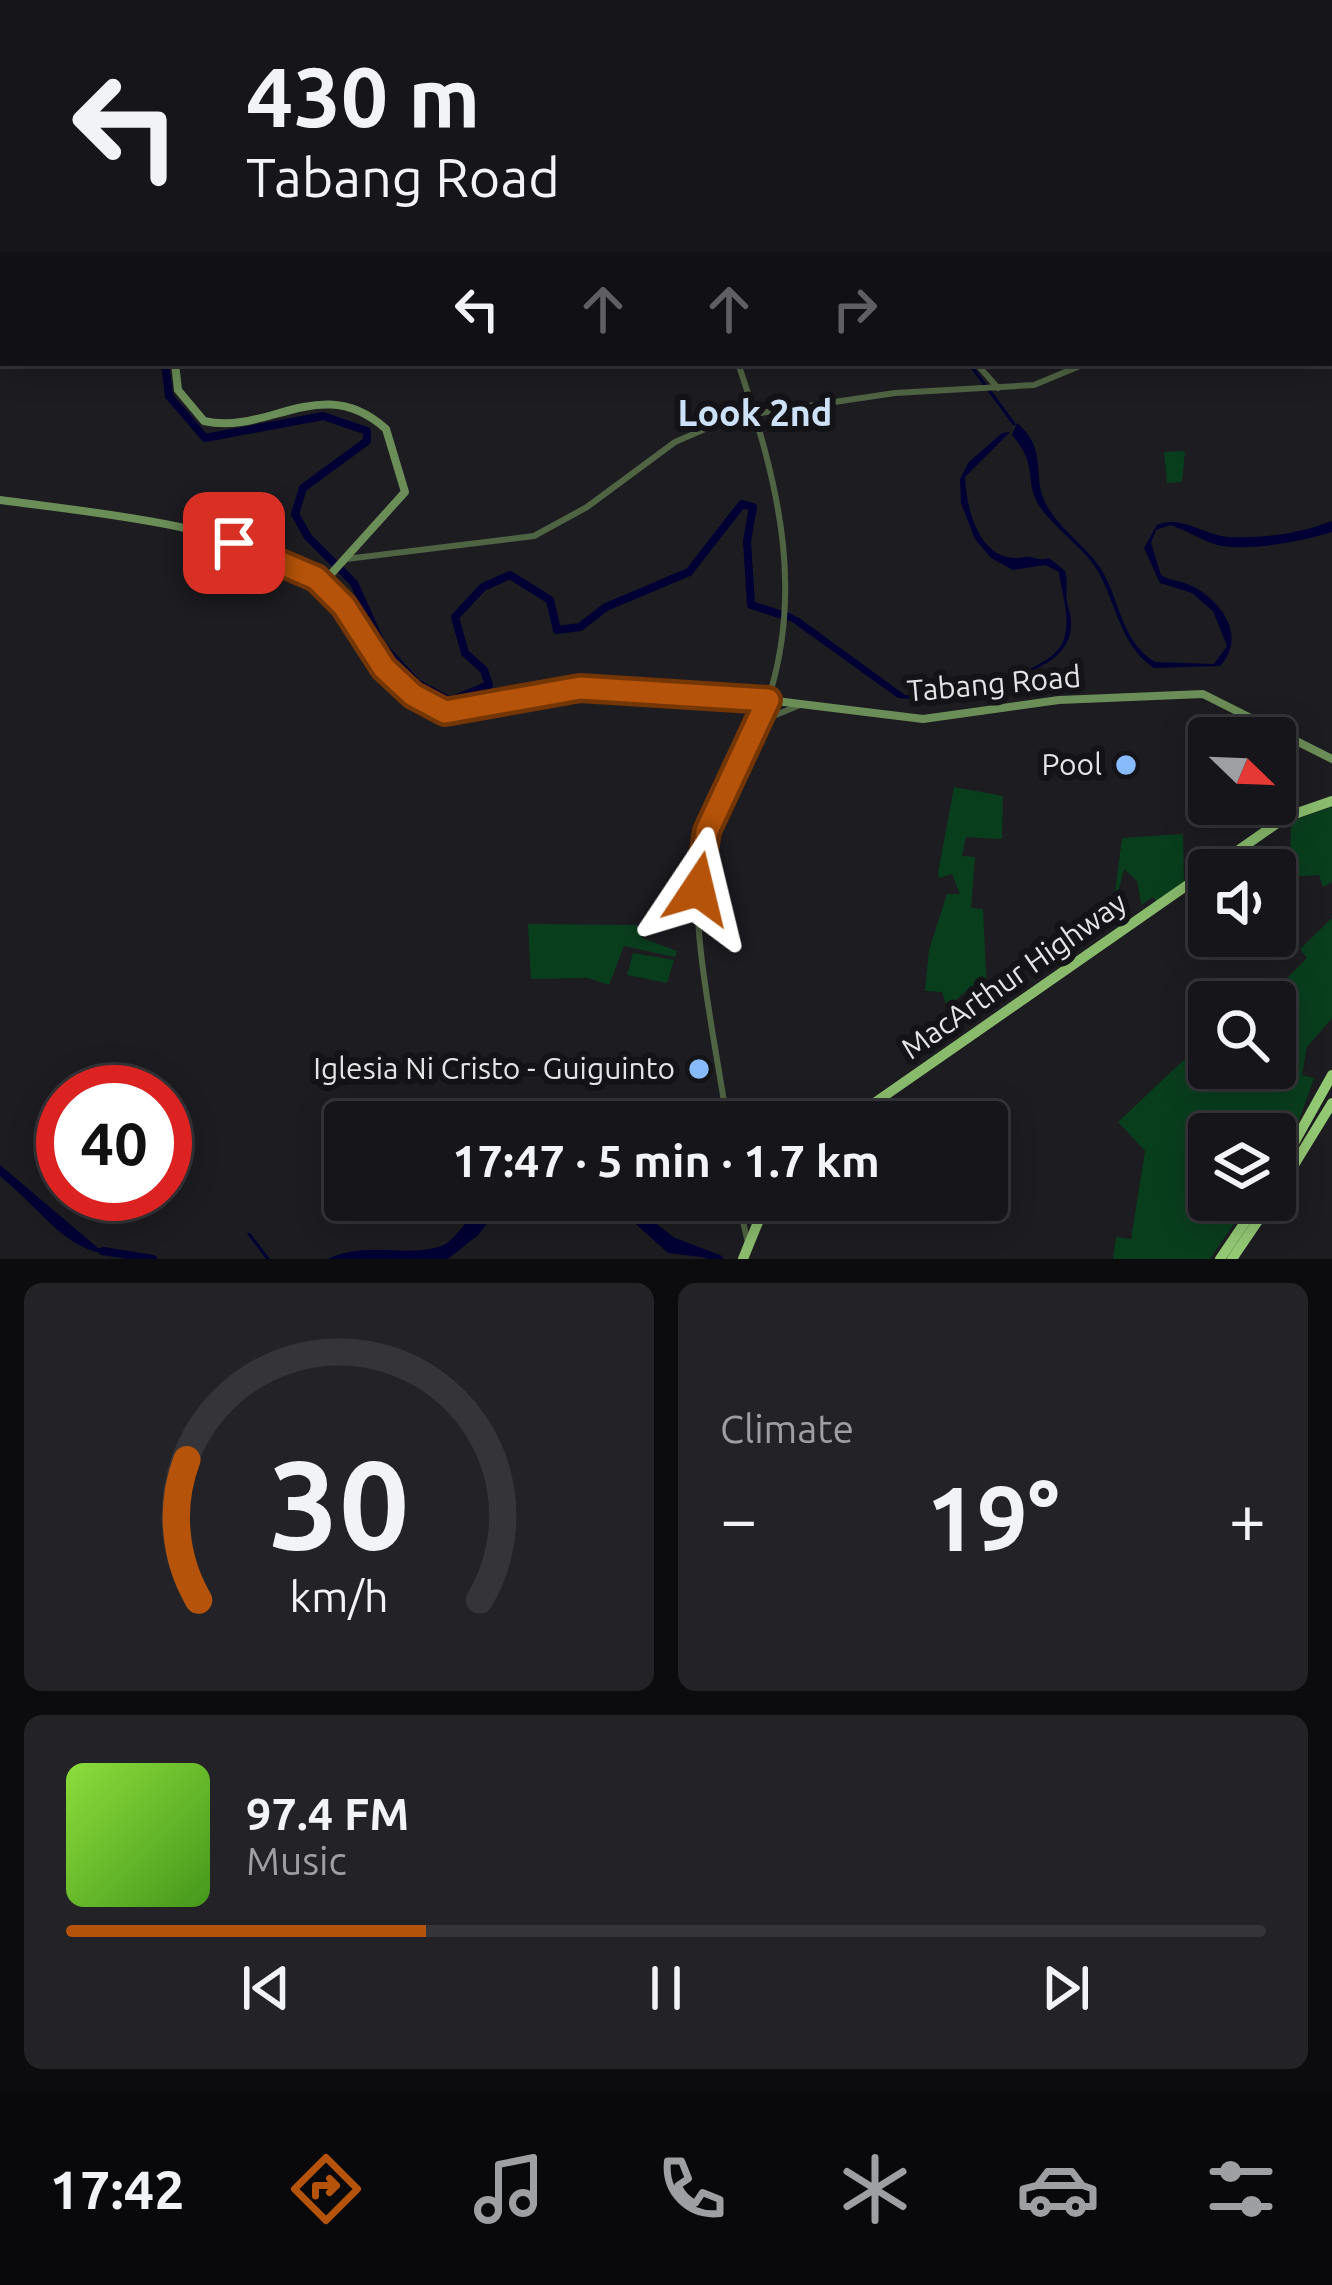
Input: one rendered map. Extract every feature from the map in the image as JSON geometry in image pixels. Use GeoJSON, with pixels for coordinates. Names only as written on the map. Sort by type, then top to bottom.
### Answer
{"type":"FeatureCollection","features":[{"type":"Feature","properties":{"kind":"highway","name":"MacArthur Highway"},"geometry":{"type":"LineString","coordinates":[[1243,849],[1287,819],[1332,803]]}},
{"type":"Feature","properties":{"kind":"highway","name":"MacArthur Highway"},"geometry":{"type":"LineString","coordinates":[[880,1101],[1188,886]]}},
{"type":"Feature","properties":{"kind":"highway"},"geometry":{"type":"LineString","coordinates":[[1296,1139],[1332,1075]]}},
{"type":"Feature","properties":{"kind":"highway"},"geometry":{"type":"LineString","coordinates":[[1296,1162],[1332,1103]]}},
{"type":"Feature","properties":{"kind":"highway"},"geometry":{"type":"LineString","coordinates":[[741,1258],[757,1221]]}},
{"type":"Feature","properties":{"kind":"highway"},"geometry":{"type":"LineString","coordinates":[[1220,1259],[1246,1221]]}},
{"type":"Feature","properties":{"kind":"highway"},"geometry":{"type":"LineString","coordinates":[[1232,1259],[1258,1221]]}},
{"type":"Feature","properties":{"kind":"main road"},"geometry":{"type":"LineString","coordinates":[[175,366],[178,390],[204,421],[228,422],[323,403],[382,424],[405,492],[322,584]]}},
{"type":"Feature","properties":{"kind":"main road","name":"Tabang Road"},"geometry":{"type":"LineString","coordinates":[[0,500],[120,517],[223,540],[285,561],[322,584],[344,606],[384,668],[413,695],[445,712],[580,688],[768,700],[923,718],[1059,700],[1203,694],[1332,759]]}},
{"type":"Feature","properties":{"kind":"street"},"geometry":{"type":"LineString","coordinates":[[725,1101],[698,874],[713,816],[768,700],[787,617],[782,520],[739,366]]}},
{"type":"Feature","properties":{"kind":"street"},"geometry":{"type":"LineString","coordinates":[[978,366],[995,388]]}},
{"type":"Feature","properties":{"kind":"street"},"geometry":{"type":"LineString","coordinates":[[342,564],[422,547],[534,536],[587,507],[675,442],[710,425],[755,413],[895,393],[1034,385],[1080,366]]}},
{"type":"Feature","properties":{"kind":"street"},"geometry":{"type":"LineString","coordinates":[[760,721],[800,705]]}},
{"type":"Feature","properties":{"kind":"street"},"geometry":{"type":"LineString","coordinates":[[743,1221],[748,1243]]}},
{"type":"Feature","properties":{"kind":"green space"},"geometry":{"type":"Polygon","coordinates":[[[1185,451],[1182,482],[1167,483],[1164,452],[1185,451]]]}},
{"type":"Feature","properties":{"kind":"green space"},"geometry":{"type":"Polygon","coordinates":[[[954,787],[1003,796],[1002,839],[966,837],[962,856],[975,857],[971,908],[983,909],[987,991],[968,990],[947,1007],[942,992],[925,991],[929,950],[947,894],[960,894],[952,874],[939,878],[938,873],[954,787]]]}},
{"type":"Feature","properties":{"kind":"green space"},"geometry":{"type":"Polygon","coordinates":[[[1332,807],[1332,882],[1323,887],[1319,875],[1296,877],[1296,849],[1290,849],[1291,825],[1296,825],[1296,819],[1332,807]]]}},
{"type":"Feature","properties":{"kind":"green space"},"geometry":{"type":"Polygon","coordinates":[[[1183,834],[1184,884],[1157,903],[1153,897],[1141,905],[1137,881],[1124,869],[1112,916],[1122,838],[1183,834]]]}},
{"type":"Feature","properties":{"kind":"green space"},"geometry":{"type":"Polygon","coordinates":[[[1332,918],[1332,1018],[1307,1047],[1302,1075],[1314,1078],[1296,1129],[1296,1113],[1188,1113],[1188,1221],[1236,1221],[1210,1259],[1113,1259],[1116,1237],[1131,1239],[1145,1151],[1118,1122],[1188,1056],[1188,1089],[1296,1089],[1296,981],[1284,981],[1307,958],[1300,949],[1332,918]]]}},
{"type":"Feature","properties":{"kind":"green space"},"geometry":{"type":"Polygon","coordinates":[[[528,924],[637,925],[642,938],[677,951],[675,957],[624,946],[609,985],[588,978],[531,979],[528,924]]]}},
{"type":"Feature","properties":{"kind":"green space"},"geometry":{"type":"Polygon","coordinates":[[[633,953],[674,960],[667,983],[627,975],[633,953]]]}},
{"type":"Feature","properties":{"kind":"shaded area"},"geometry":{"type":"Polygon","coordinates":[[[1017,423],[1032,442],[1049,510],[1099,566],[1134,642],[1155,662],[1214,664],[1227,646],[1213,611],[1192,593],[1160,583],[1144,548],[1157,525],[1174,522],[1221,536],[1244,537],[1295,532],[1332,521],[1332,532],[1238,547],[1211,543],[1170,525],[1156,530],[1151,543],[1161,575],[1199,590],[1219,607],[1231,642],[1220,666],[1154,668],[1127,637],[1094,564],[1038,504],[1025,455],[1012,435],[1017,423]]]}},
{"type":"Feature","properties":{"kind":"shaded area"},"geometry":{"type":"Polygon","coordinates":[[[1010,432],[965,477],[969,505],[979,533],[997,553],[1009,558],[1049,558],[1065,571],[1071,626],[1057,655],[1043,665],[1008,679],[936,696],[898,698],[788,619],[790,614],[799,618],[905,695],[994,682],[1040,664],[1056,652],[1066,622],[1059,572],[1045,565],[1013,570],[991,558],[975,539],[961,503],[960,479],[969,462],[1002,433],[1010,432]]]}},
{"type":"Feature","properties":{"kind":"shaded area"},"geometry":{"type":"Polygon","coordinates":[[[0,1165],[36,1195],[36,1210],[0,1176],[0,1165]]]}},
{"type":"Feature","properties":{"kind":"shaded area"},"geometry":{"type":"Polygon","coordinates":[[[48,1221],[66,1221],[98,1248],[158,1259],[103,1254],[48,1221]]]}},
{"type":"Feature","properties":{"kind":"shaded area"},"geometry":{"type":"Polygon","coordinates":[[[467,1221],[489,1221],[448,1259],[328,1259],[356,1251],[430,1249],[444,1245],[467,1221]]]}},
{"type":"Feature","properties":{"kind":"shaded area"},"geometry":{"type":"Polygon","coordinates":[[[632,1221],[645,1221],[669,1241],[718,1259],[668,1253],[632,1221]]]}},
{"type":"Feature","properties":{"kind":"waterway"},"geometry":{"type":"LineString","coordinates":[[165,366],[169,396],[205,438],[323,416],[367,431],[367,441],[303,488],[295,514],[308,537],[354,583],[382,645],[417,683],[450,701],[489,685],[484,670],[465,653],[455,617],[483,587],[510,575],[550,600],[557,630],[580,627],[606,607],[689,572],[742,504],[753,507],[747,541],[751,605],[789,617]]}},
{"type":"Feature","properties":{"kind":"waterway"},"geometry":{"type":"LineString","coordinates":[[971,366],[1014,424]]}},
{"type":"Feature","properties":{"kind":"waterway"},"geometry":{"type":"LineString","coordinates":[[646,1221],[672,1241],[719,1259]]}},
{"type":"Feature","properties":{"kind":"waterway"},"geometry":{"type":"LineString","coordinates":[[249,1234],[268,1259]]}},
{"type":"Feature","properties":{"kind":"waterway"},"geometry":{"type":"LineString","coordinates":[[103,1251],[153,1259]]}},
{"type":"Feature","properties":{"kind":"place","name":"Pool"},"geometry":{"type":"Point","coordinates":[1126,765]}},
{"type":"Feature","properties":{"kind":"place","name":"Iglesia Ni Cristo - Guiguinto"},"geometry":{"type":"Point","coordinates":[699,1069]}},
{"type":"Feature","properties":{"kind":"district","name":"Look 2nd"},"geometry":{"type":"Point","coordinates":[755,413]}},
{"type":"Feature","properties":{"kind":"route"},"geometry":{"type":"LineString","coordinates":[[234,543],[262,551],[316,578],[344,606],[384,668],[413,695],[445,712],[580,688],[768,700],[707,831],[698,889]]}}]}
